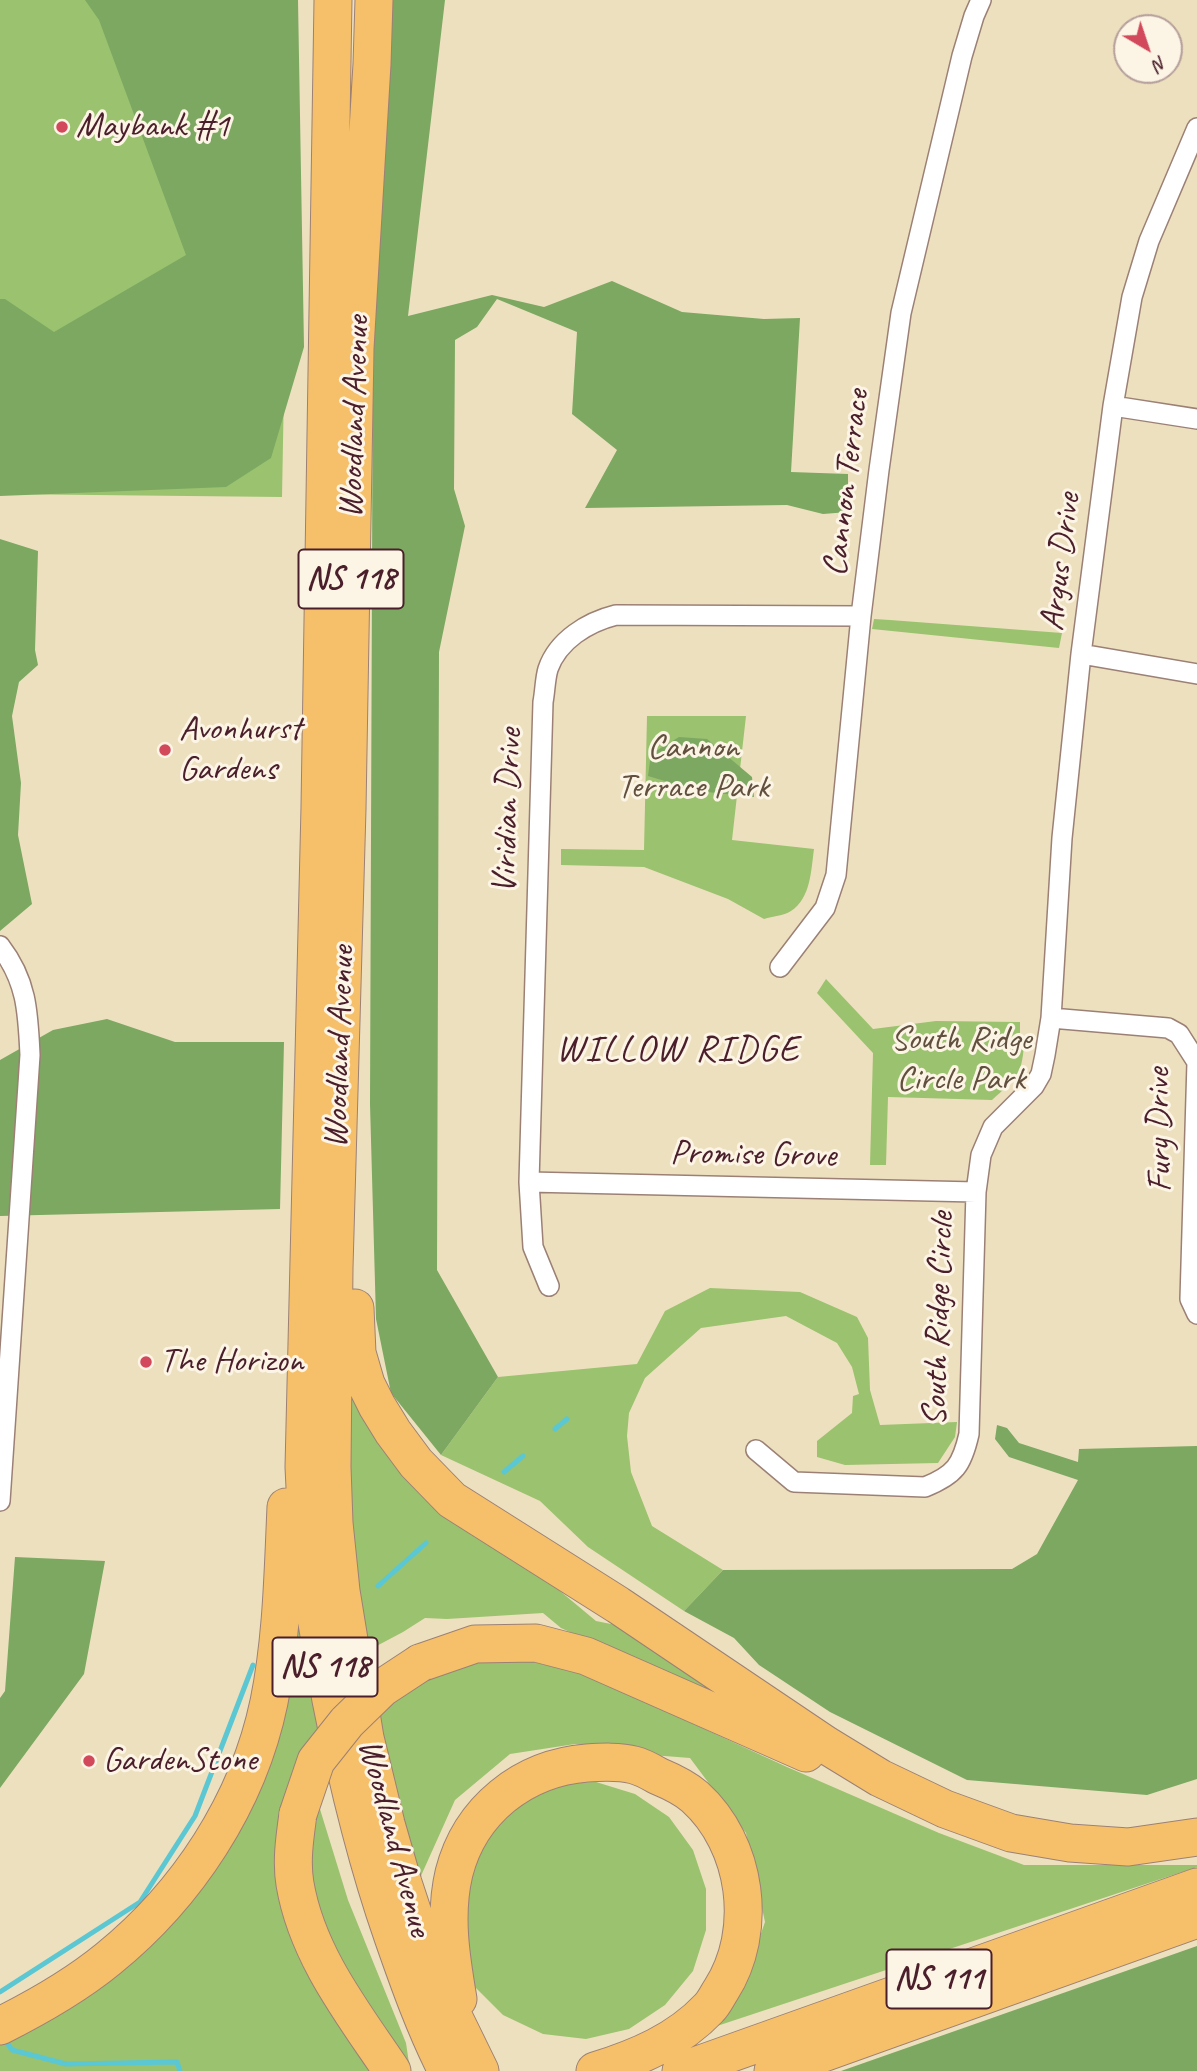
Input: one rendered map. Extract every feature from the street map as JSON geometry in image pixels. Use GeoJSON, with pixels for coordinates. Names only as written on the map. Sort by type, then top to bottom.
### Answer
{"type":"FeatureCollection","features":[{"type":"Feature","properties":{"kind":"highway","name":"Woodland Avenue"},"geometry":{"type":"LineString","coordinates":[[333,0],[321,793],[304,1467],[313,1596],[357,1820],[378,1892],[411,1987],[447,2071]]}},
{"type":"Feature","properties":{"kind":"highway","name":"Woodland Avenue"},"geometry":{"type":"LineString","coordinates":[[374,0],[355,348],[332,1467],[341,1591],[365,1738],[386,1824],[434,1977],[480,2071]]}},
{"type":"Feature","properties":{"kind":"highway"},"geometry":{"type":"LineString","coordinates":[[347,809],[355,1041],[352,1266],[357,1353],[366,1384],[377,1406],[416,1463],[452,1500],[618,1605],[826,1745],[880,1778],[945,1809],[1011,1833],[1070,1843],[1128,1847],[1197,1837]]}},
{"type":"Feature","properties":{"kind":"highway"},"geometry":{"type":"LineString","coordinates":[[0,2026],[36,2008],[109,1959],[162,1909],[192,1872],[222,1826],[246,1775],[260,1738],[275,1666],[282,1602],[291,1368],[308,1269]]}},
{"type":"Feature","properties":{"kind":"highway"},"geometry":{"type":"LineString","coordinates":[[392,2071],[328,1975],[306,1926],[295,1882],[294,1841],[298,1814],[316,1761],[347,1722],[382,1688],[420,1663],[475,1644],[536,1643],[586,1656],[820,1759],[880,1778]]}},
{"type":"Feature","properties":{"kind":"highway"},"geometry":{"type":"LineString","coordinates":[[464,2038],[454,1973],[450,1901],[455,1872],[464,1845],[476,1823],[498,1799],[525,1780],[547,1770],[573,1764],[602,1762],[634,1765],[665,1778],[694,1796],[718,1823],[733,1853],[741,1884],[744,1911],[740,1944],[730,1977],[710,2007],[676,2036],[631,2060],[595,2071]]}},
{"type":"Feature","properties":{"kind":"highway","name":"NS 111"},"geometry":{"type":"LineString","coordinates":[[681,2071],[1197,1886]]}},
{"type":"Feature","properties":{"kind":"highway","name":"NS 111"},"geometry":{"type":"LineString","coordinates":[[773,2071],[1197,1919]]}},
{"type":"Feature","properties":{"kind":"street","name":"Cannon Terrace"},"geometry":{"type":"LineString","coordinates":[[780,967],[825,908],[836,875],[879,470],[901,313],[962,56],[981,0]]}},
{"type":"Feature","properties":{"kind":"street","name":"Argus Drive"},"geometry":{"type":"LineString","coordinates":[[1051,1017],[1062,838],[1081,654],[1113,406],[1132,297],[1150,241],[1197,128]]}},
{"type":"Feature","properties":{"kind":"street"},"geometry":{"type":"LineString","coordinates":[[1113,406],[1197,419]]}},
{"type":"Feature","properties":{"kind":"street","name":"Viridian Drive"},"geometry":{"type":"LineString","coordinates":[[550,1286],[533,1247],[529,1182],[543,702],[548,669],[570,637],[616,615],[862,617]]}},
{"type":"Feature","properties":{"kind":"street"},"geometry":{"type":"LineString","coordinates":[[1081,654],[1197,674]]}},
{"type":"Feature","properties":{"kind":"street"},"geometry":{"type":"LineString","coordinates":[[0,946],[21,981],[28,1015],[30,1055],[0,1501]]}},
{"type":"Feature","properties":{"kind":"street","name":"South Ridge Circle"},"geometry":{"type":"LineString","coordinates":[[755,1450],[794,1482],[925,1487],[943,1480],[957,1468],[969,1433],[976,1192],[981,1155],[993,1127],[1034,1086],[1041,1074],[1051,1017]]}},
{"type":"Feature","properties":{"kind":"street","name":"Fury Drive"},"geometry":{"type":"LineString","coordinates":[[1051,1017],[1168,1028],[1179,1034],[1197,1062],[1190,1299],[1197,1314]]}},
{"type":"Feature","properties":{"kind":"street","name":"Promise Grove"},"geometry":{"type":"LineString","coordinates":[[529,1182],[976,1192]]}},
{"type":"Feature","properties":{"kind":"green space"},"geometry":{"type":"Polygon","coordinates":[[[0,0],[291,0],[282,497],[0,494],[0,0]]]}},
{"type":"Feature","properties":{"kind":"green space"},"geometry":{"type":"Polygon","coordinates":[[[85,0],[298,0],[304,347],[271,458],[226,487],[0,496],[0,299],[5,299],[54,332],[186,255],[99,20],[85,0]]]}},
{"type":"Feature","properties":{"kind":"green space"},"geometry":{"type":"Polygon","coordinates":[[[390,0],[445,0],[408,316],[492,295],[544,307],[612,281],[682,312],[764,319],[800,318],[791,472],[848,474],[848,512],[823,514],[787,505],[585,508],[617,450],[572,414],[577,332],[497,299],[477,327],[455,340],[454,489],[465,526],[439,652],[437,1270],[498,1377],[441,1455],[391,1393],[376,1319],[370,1104],[373,306],[390,0]]]}},
{"type":"Feature","properties":{"kind":"green space"},"geometry":{"type":"Polygon","coordinates":[[[0,539],[38,551],[35,650],[38,665],[19,682],[12,716],[21,783],[18,835],[32,904],[0,931],[0,539]]]}},
{"type":"Feature","properties":{"kind":"green space"},"geometry":{"type":"Polygon","coordinates":[[[874,619],[1062,633],[1059,648],[872,629],[874,619]]]}},
{"type":"Feature","properties":{"kind":"green space","name":"Cannon Terrace Park"},"geometry":{"type":"Polygon","coordinates":[[[647,716],[746,716],[732,840],[814,849],[806,891],[803,899],[791,911],[764,919],[728,899],[644,867],[561,865],[561,849],[644,850],[647,716]]]}},
{"type":"Feature","properties":{"kind":"green space"},"geometry":{"type":"Polygon","coordinates":[[[679,737],[707,739],[752,777],[754,797],[698,791],[648,776],[651,754],[679,737]]]}},
{"type":"Feature","properties":{"kind":"green space","name":"South Ridge Circle Park"},"geometry":{"type":"Polygon","coordinates":[[[826,979],[873,1029],[936,1021],[1020,1022],[1020,1043],[1024,1044],[1019,1071],[1012,1082],[992,1100],[888,1097],[886,1165],[870,1165],[873,1053],[817,993],[826,979]]]}},
{"type":"Feature","properties":{"kind":"green space"},"geometry":{"type":"Polygon","coordinates":[[[107,1019],[175,1042],[284,1042],[280,1209],[0,1216],[0,1060],[53,1030],[107,1019]]]}},
{"type":"Feature","properties":{"kind":"green space"},"geometry":{"type":"Polygon","coordinates":[[[710,1288],[800,1292],[857,1317],[868,1338],[870,1390],[880,1425],[957,1422],[955,1437],[938,1463],[845,1465],[817,1457],[817,1441],[852,1413],[853,1396],[859,1394],[852,1367],[837,1343],[786,1316],[701,1328],[645,1378],[629,1413],[627,1436],[631,1472],[652,1526],[723,1570],[684,1611],[588,1547],[540,1501],[441,1455],[498,1377],[637,1364],[665,1311],[710,1288]]]}},
{"type":"Feature","properties":{"kind":"green space"},"geometry":{"type":"Polygon","coordinates":[[[344,1383],[488,1531],[596,1621],[636,1629],[751,1715],[561,1628],[543,1613],[425,1618],[369,1650],[350,1575],[344,1383]]]}},
{"type":"Feature","properties":{"kind":"green space"},"geometry":{"type":"Polygon","coordinates":[[[997,1425],[1007,1428],[1019,1443],[1078,1462],[1079,1449],[1197,1446],[1197,1779],[1147,1795],[967,1780],[830,1712],[759,1665],[734,1638],[684,1611],[723,1570],[1012,1569],[1037,1554],[1078,1480],[1009,1457],[995,1439],[997,1425]]]}},
{"type":"Feature","properties":{"kind":"green space"},"geometry":{"type":"Polygon","coordinates":[[[15,1557],[105,1561],[84,1674],[0,1788],[0,1698],[5,1691],[15,1557]]]}},
{"type":"Feature","properties":{"kind":"green space"},"geometry":{"type":"Polygon","coordinates":[[[297,1613],[319,1738],[287,1814],[371,2071],[0,2071],[0,2033],[173,1908],[297,1613]]]}},
{"type":"Feature","properties":{"kind":"green space"},"geometry":{"type":"Polygon","coordinates":[[[513,1657],[587,1675],[787,1767],[939,1833],[1024,1865],[1197,1867],[717,2026],[740,1994],[765,1922],[746,1833],[690,1758],[639,1754],[575,1744],[510,1754],[455,1800],[420,1878],[374,1716],[403,1688],[453,1666],[513,1657]]]}},
{"type":"Feature","properties":{"kind":"green space"},"geometry":{"type":"Polygon","coordinates":[[[596,1782],[635,1794],[669,1817],[693,1850],[706,1889],[706,1930],[693,1971],[665,2005],[629,2029],[586,2039],[543,2034],[503,2015],[472,1984],[460,1859],[484,1822],[555,1783],[596,1782]]]}},
{"type":"Feature","properties":{"kind":"green space"},"geometry":{"type":"Polygon","coordinates":[[[319,1806],[348,1900],[406,2043],[410,2070],[301,1907],[319,1806]]]}},
{"type":"Feature","properties":{"kind":"green space"},"geometry":{"type":"Polygon","coordinates":[[[1197,1946],[1197,2071],[841,2071],[1197,1946]]]}},
{"type":"Feature","properties":{"kind":"waterway"},"geometry":{"type":"LineString","coordinates":[[555,1429],[567,1419]]}},
{"type":"Feature","properties":{"kind":"waterway"},"geometry":{"type":"LineString","coordinates":[[504,1472],[523,1456]]}},
{"type":"Feature","properties":{"kind":"waterway"},"geometry":{"type":"LineString","coordinates":[[378,1586],[426,1543]]}},
{"type":"Feature","properties":{"kind":"waterway"},"geometry":{"type":"LineString","coordinates":[[0,1992],[140,1902],[195,1816],[253,1665]]}},
{"type":"Feature","properties":{"kind":"waterway"},"geometry":{"type":"LineString","coordinates":[[5,2040],[12,2050],[66,2064],[177,2062],[180,2071]]}},
{"type":"Feature","properties":{"kind":"place","name":"Maybank #1"},"geometry":{"type":"Point","coordinates":[62,127]}},
{"type":"Feature","properties":{"kind":"place","name":"Avonhurst Gardens"},"geometry":{"type":"Point","coordinates":[165,750]}},
{"type":"Feature","properties":{"kind":"place","name":"The Horizon"},"geometry":{"type":"Point","coordinates":[146,1362]}},
{"type":"Feature","properties":{"kind":"place","name":"GardenStone"},"geometry":{"type":"Point","coordinates":[89,1761]}},
{"type":"Feature","properties":{"kind":"district","name":"WILLOW RIDGE"},"geometry":{"type":"Point","coordinates":[678,1050]}}]}
